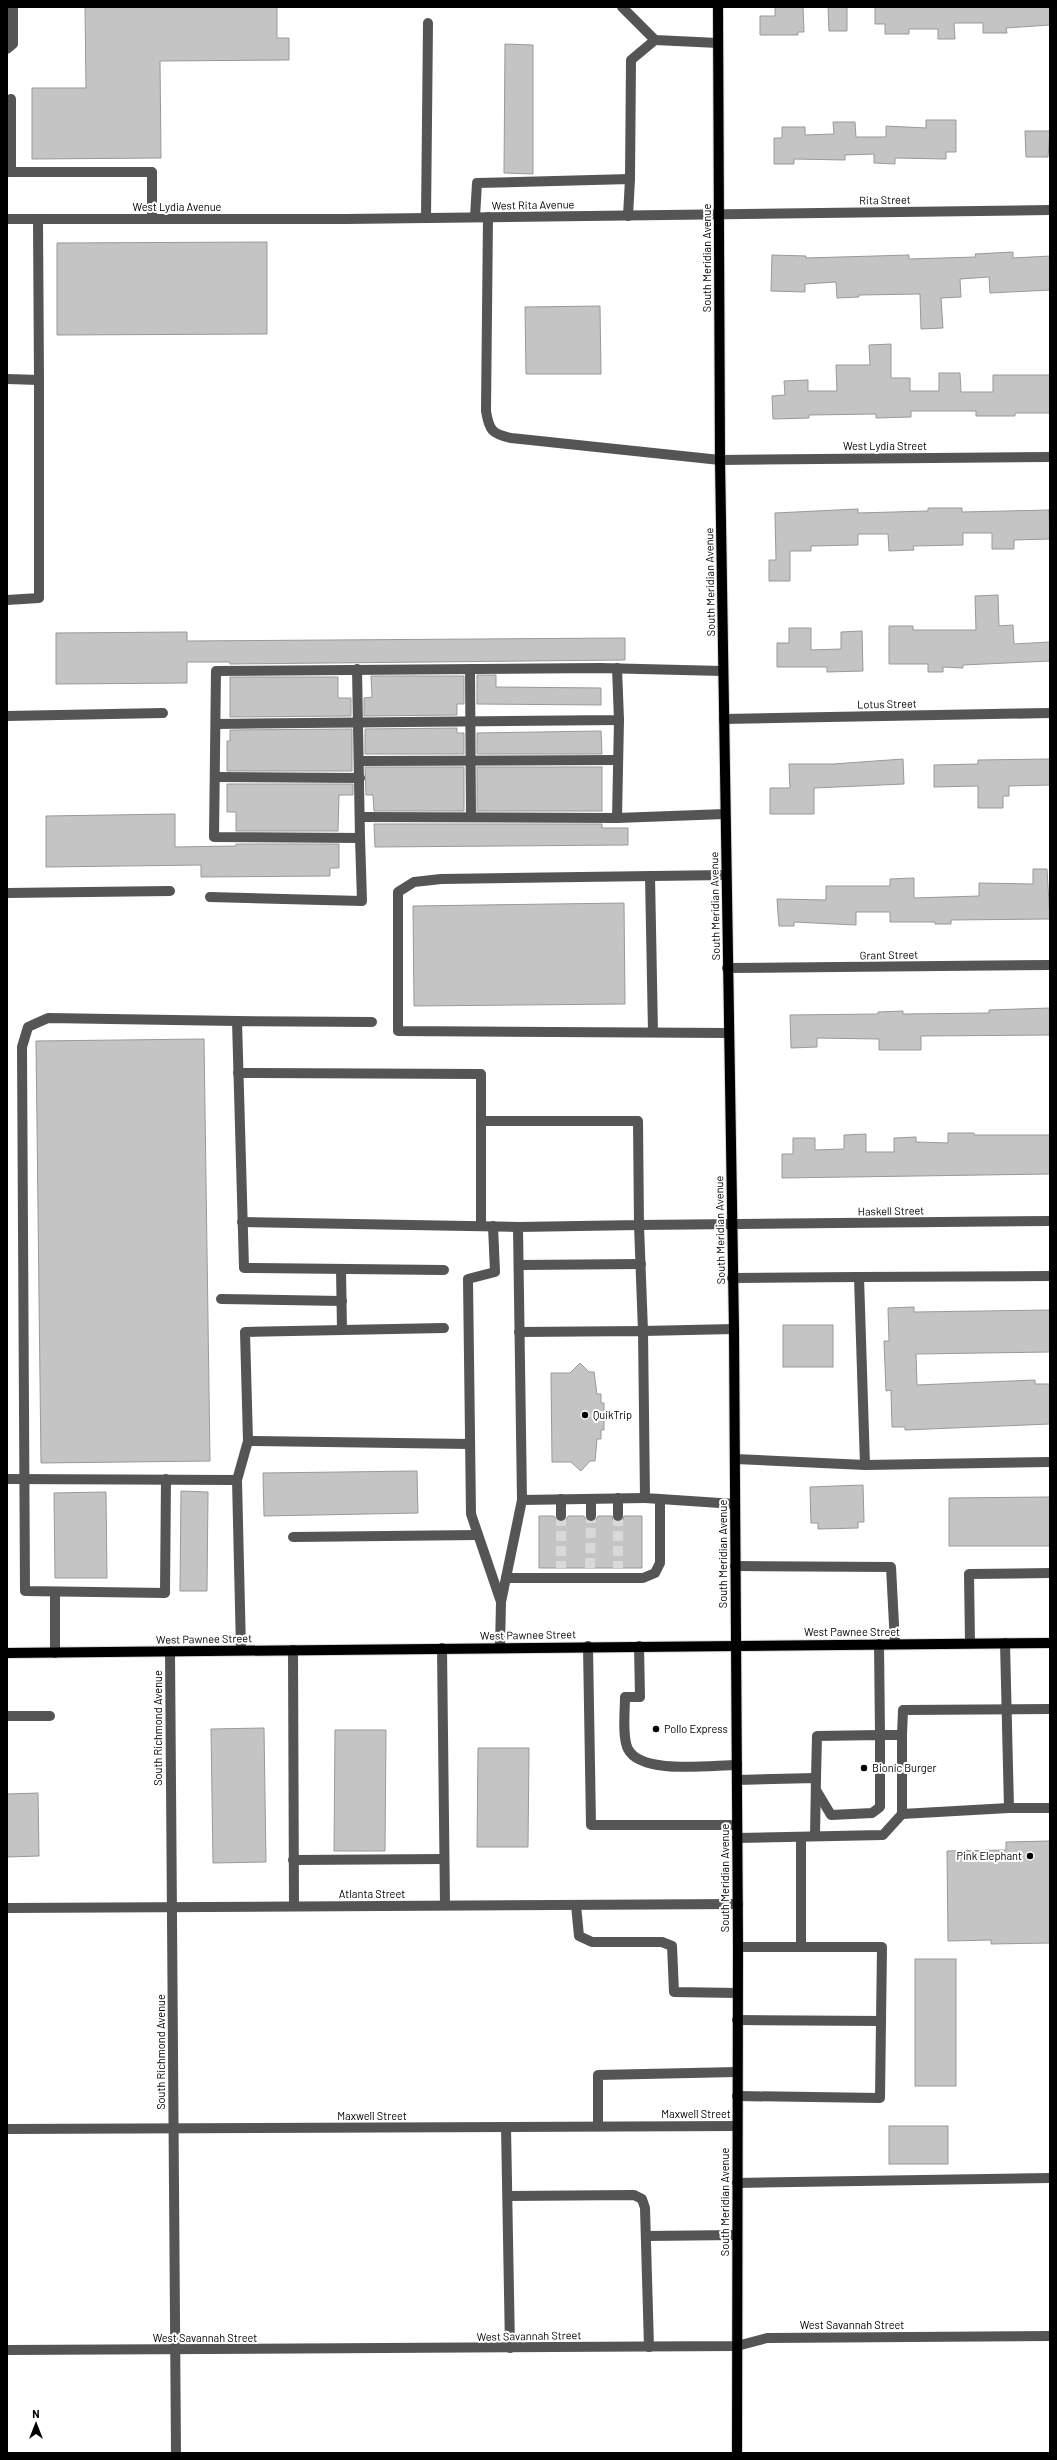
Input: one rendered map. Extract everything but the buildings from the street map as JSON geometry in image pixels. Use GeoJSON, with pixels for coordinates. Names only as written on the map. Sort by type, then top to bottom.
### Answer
{"type":"FeatureCollection","features":[{"type":"Feature","properties":{"kind":"main road","name":"South Meridian Avenue"},"geometry":{"type":"LineString","coordinates":[[718,7],[720,460],[728,1033],[734,1329],[738,1904],[737,2453]]}},
{"type":"Feature","properties":{"kind":"main road","name":"West Pawnee Street"},"geometry":{"type":"LineString","coordinates":[[7,1653],[588,1646],[1050,1643]]}},
{"type":"Feature","properties":{"kind":"street"},"geometry":{"type":"LineString","coordinates":[[7,49],[13,44],[12,7]]}},
{"type":"Feature","properties":{"kind":"street"},"geometry":{"type":"LineString","coordinates":[[622,7],[633,20],[655,40],[718,43]]}},
{"type":"Feature","properties":{"kind":"street"},"geometry":{"type":"LineString","coordinates":[[426,218],[428,23]]}},
{"type":"Feature","properties":{"kind":"street"},"geometry":{"type":"LineString","coordinates":[[628,216],[632,60],[655,40]]}},
{"type":"Feature","properties":{"kind":"street"},"geometry":{"type":"LineString","coordinates":[[11,100],[9,172],[152,172],[152,219]]}},
{"type":"Feature","properties":{"kind":"street"},"geometry":{"type":"LineString","coordinates":[[475,217],[477,183],[630,179]]}},
{"type":"Feature","properties":{"kind":"street","name":"Rita Street"},"geometry":{"type":"LineString","coordinates":[[719,214],[1050,210]]}},
{"type":"Feature","properties":{"kind":"street","name":"West Rita Avenue"},"geometry":{"type":"LineString","coordinates":[[346,219],[719,214]]}},
{"type":"Feature","properties":{"kind":"street","name":"West Lydia Street"},"geometry":{"type":"LineString","coordinates":[[488,217],[486,411],[488,425],[496,435],[557,444],[720,460],[1050,457]]}},
{"type":"Feature","properties":{"kind":"street","name":"West Lydia Avenue"},"geometry":{"type":"LineString","coordinates":[[7,219],[346,219]]}},
{"type":"Feature","properties":{"kind":"street"},"geometry":{"type":"LineString","coordinates":[[7,600],[39,598],[38,219]]}},
{"type":"Feature","properties":{"kind":"street"},"geometry":{"type":"LineString","coordinates":[[7,379],[38,380]]}},
{"type":"Feature","properties":{"kind":"street"},"geometry":{"type":"LineString","coordinates":[[360,838],[214,837],[216,671],[617,668],[723,671]]}},
{"type":"Feature","properties":{"kind":"street"},"geometry":{"type":"LineString","coordinates":[[617,668],[619,720],[617,818]]}},
{"type":"Feature","properties":{"kind":"street"},"geometry":{"type":"LineString","coordinates":[[210,897],[362,901],[357,669]]}},
{"type":"Feature","properties":{"kind":"street"},"geometry":{"type":"LineString","coordinates":[[470,669],[472,721],[472,817]]}},
{"type":"Feature","properties":{"kind":"street"},"geometry":{"type":"LineString","coordinates":[[7,716],[163,713]]}},
{"type":"Feature","properties":{"kind":"street","name":"Lotus Street"},"geometry":{"type":"LineString","coordinates":[[724,719],[1050,713]]}},
{"type":"Feature","properties":{"kind":"street"},"geometry":{"type":"LineString","coordinates":[[216,724],[619,720]]}},
{"type":"Feature","properties":{"kind":"street"},"geometry":{"type":"LineString","coordinates":[[359,761],[618,760]]}},
{"type":"Feature","properties":{"kind":"street"},"geometry":{"type":"LineString","coordinates":[[215,777],[360,778]]}},
{"type":"Feature","properties":{"kind":"street"},"geometry":{"type":"LineString","coordinates":[[361,817],[617,818],[725,814]]}},
{"type":"Feature","properties":{"kind":"street"},"geometry":{"type":"LineString","coordinates":[[726,875],[442,879],[414,882],[398,892],[398,1031],[728,1033]]}},
{"type":"Feature","properties":{"kind":"street"},"geometry":{"type":"LineString","coordinates":[[650,876],[653,1032]]}},
{"type":"Feature","properties":{"kind":"street"},"geometry":{"type":"LineString","coordinates":[[7,893],[170,891]]}},
{"type":"Feature","properties":{"kind":"street","name":"Grant Street"},"geometry":{"type":"LineString","coordinates":[[728,968],[1050,965]]}},
{"type":"Feature","properties":{"kind":"street"},"geometry":{"type":"LineString","coordinates":[[166,1479],[165,1593],[25,1591],[22,1047],[28,1027],[48,1018],[372,1022]]}},
{"type":"Feature","properties":{"kind":"street"},"geometry":{"type":"LineString","coordinates":[[237,1021],[244,1268],[444,1270]]}},
{"type":"Feature","properties":{"kind":"street"},"geometry":{"type":"LineString","coordinates":[[238,1073],[481,1074],[481,1226]]}},
{"type":"Feature","properties":{"kind":"street"},"geometry":{"type":"LineString","coordinates":[[482,1121],[638,1121],[645,1498]]}},
{"type":"Feature","properties":{"kind":"street","name":"Haskell Street"},"geometry":{"type":"LineString","coordinates":[[242,1222],[518,1227],[1050,1221]]}},
{"type":"Feature","properties":{"kind":"street"},"geometry":{"type":"LineString","coordinates":[[493,1226],[495,1272],[468,1279],[470,1444],[472,1514],[501,1602]]}},
{"type":"Feature","properties":{"kind":"street"},"geometry":{"type":"LineString","coordinates":[[500,1648],[501,1602],[522,1500],[518,1227]]}},
{"type":"Feature","properties":{"kind":"street"},"geometry":{"type":"LineString","coordinates":[[519,1265],[641,1264]]}},
{"type":"Feature","properties":{"kind":"street"},"geometry":{"type":"LineString","coordinates":[[341,1269],[342,1330]]}},
{"type":"Feature","properties":{"kind":"street"},"geometry":{"type":"LineString","coordinates":[[859,1276],[865,1465]]}},
{"type":"Feature","properties":{"kind":"street"},"geometry":{"type":"LineString","coordinates":[[732,1278],[859,1276],[1050,1276]]}},
{"type":"Feature","properties":{"kind":"street"},"geometry":{"type":"LineString","coordinates":[[221,1299],[342,1301]]}},
{"type":"Feature","properties":{"kind":"street"},"geometry":{"type":"LineString","coordinates":[[241,1650],[237,1480],[248,1441],[245,1332],[444,1328]]}},
{"type":"Feature","properties":{"kind":"street"},"geometry":{"type":"LineString","coordinates":[[520,1332],[734,1329]]}},
{"type":"Feature","properties":{"kind":"street"},"geometry":{"type":"LineString","coordinates":[[248,1441],[470,1444]]}},
{"type":"Feature","properties":{"kind":"street"},"geometry":{"type":"LineString","coordinates":[[735,1459],[865,1465],[1050,1462]]}},
{"type":"Feature","properties":{"kind":"street"},"geometry":{"type":"LineString","coordinates":[[7,1479],[237,1480]]}},
{"type":"Feature","properties":{"kind":"street"},"geometry":{"type":"LineString","coordinates":[[618,1498],[618,1516]]}},
{"type":"Feature","properties":{"kind":"street"},"geometry":{"type":"LineString","coordinates":[[522,1500],[645,1498],[735,1504]]}},
{"type":"Feature","properties":{"kind":"street"},"geometry":{"type":"LineString","coordinates":[[561,1499],[561,1516]]}},
{"type":"Feature","properties":{"kind":"street"},"geometry":{"type":"LineString","coordinates":[[591,1499],[591,1516]]}},
{"type":"Feature","properties":{"kind":"street"},"geometry":{"type":"LineString","coordinates":[[506,1578],[561,1573],[590,1578],[643,1578],[655,1573],[660,1563],[660,1499]]}},
{"type":"Feature","properties":{"kind":"street"},"geometry":{"type":"LineString","coordinates":[[292,1537],[478,1535]]}},
{"type":"Feature","properties":{"kind":"street"},"geometry":{"type":"LineString","coordinates":[[735,1566],[891,1567],[895,1644]]}},
{"type":"Feature","properties":{"kind":"street"},"geometry":{"type":"LineString","coordinates":[[590,1568],[590,1578]]}},
{"type":"Feature","properties":{"kind":"street"},"geometry":{"type":"LineString","coordinates":[[618,1568],[618,1578]]}},
{"type":"Feature","properties":{"kind":"street"},"geometry":{"type":"LineString","coordinates":[[970,1643],[969,1574],[1050,1573]]}},
{"type":"Feature","properties":{"kind":"street"},"geometry":{"type":"LineString","coordinates":[[54,1592],[56,1653]]}},
{"type":"Feature","properties":{"kind":"street"},"geometry":{"type":"LineString","coordinates":[[1005,1643],[1009,1808]]}},
{"type":"Feature","properties":{"kind":"street"},"geometry":{"type":"LineString","coordinates":[[816,1790],[831,1815],[872,1813],[880,1808],[879,1644]]}},
{"type":"Feature","properties":{"kind":"street"},"geometry":{"type":"LineString","coordinates":[[588,1646],[591,1825],[737,1825]]}},
{"type":"Feature","properties":{"kind":"street"},"geometry":{"type":"LineString","coordinates":[[639,1646],[640,1697],[625,1697],[628,1749],[638,1760],[645,1763],[668,1766],[737,1765]]}},
{"type":"Feature","properties":{"kind":"street"},"geometry":{"type":"LineString","coordinates":[[442,1648],[445,1905]]}},
{"type":"Feature","properties":{"kind":"street"},"geometry":{"type":"LineString","coordinates":[[293,1650],[294,1906]]}},
{"type":"Feature","properties":{"kind":"street","name":"South Richmond Avenue"},"geometry":{"type":"LineString","coordinates":[[170,1651],[176,2453]]}},
{"type":"Feature","properties":{"kind":"street"},"geometry":{"type":"LineString","coordinates":[[737,1838],[883,1835],[902,1814],[903,1710],[1050,1709]]}},
{"type":"Feature","properties":{"kind":"street"},"geometry":{"type":"LineString","coordinates":[[7,1716],[50,1716]]}},
{"type":"Feature","properties":{"kind":"street"},"geometry":{"type":"LineString","coordinates":[[815,1836],[817,1736],[902,1735]]}},
{"type":"Feature","properties":{"kind":"street"},"geometry":{"type":"LineString","coordinates":[[737,1780],[816,1778]]}},
{"type":"Feature","properties":{"kind":"street"},"geometry":{"type":"LineString","coordinates":[[902,1814],[1009,1808],[1050,1808]]}},
{"type":"Feature","properties":{"kind":"street"},"geometry":{"type":"LineString","coordinates":[[801,1837],[801,1947]]}},
{"type":"Feature","properties":{"kind":"street"},"geometry":{"type":"LineString","coordinates":[[293,1860],[444,1858]]}},
{"type":"Feature","properties":{"kind":"street","name":"Atlanta Street"},"geometry":{"type":"LineString","coordinates":[[7,1908],[738,1904]]}},
{"type":"Feature","properties":{"kind":"street"},"geometry":{"type":"LineString","coordinates":[[576,1905],[579,1936],[592,1942],[662,1942],[672,1946],[674,1992],[737,1993]]}},
{"type":"Feature","properties":{"kind":"street"},"geometry":{"type":"LineString","coordinates":[[737,2096],[880,2098],[882,1947],[738,1947]]}},
{"type":"Feature","properties":{"kind":"street"},"geometry":{"type":"LineString","coordinates":[[737,2020],[881,2021]]}},
{"type":"Feature","properties":{"kind":"street"},"geometry":{"type":"LineString","coordinates":[[598,2126],[598,2075],[737,2072]]}},
{"type":"Feature","properties":{"kind":"street","name":"Maxwell Street"},"geometry":{"type":"LineString","coordinates":[[7,2129],[737,2126]]}},
{"type":"Feature","properties":{"kind":"street"},"geometry":{"type":"LineString","coordinates":[[506,2127],[510,2348]]}},
{"type":"Feature","properties":{"kind":"street"},"geometry":{"type":"LineString","coordinates":[[737,2183],[1050,2178]]}},
{"type":"Feature","properties":{"kind":"street"},"geometry":{"type":"LineString","coordinates":[[508,2196],[634,2195],[642,2199],[645,2208],[649,2347]]}},
{"type":"Feature","properties":{"kind":"street"},"geometry":{"type":"LineString","coordinates":[[646,2236],[737,2235]]}},
{"type":"Feature","properties":{"kind":"street","name":"West Savannah Street"},"geometry":{"type":"LineString","coordinates":[[7,2350],[737,2346],[767,2338],[1050,2336]]}},
{"type":"Feature","properties":{"kind":"tunnel"},"geometry":{"type":"LineString","coordinates":[[561,1516],[561,1568]]}},
{"type":"Feature","properties":{"kind":"tunnel"},"geometry":{"type":"LineString","coordinates":[[590,1568],[591,1516]]}},
{"type":"Feature","properties":{"kind":"tunnel"},"geometry":{"type":"LineString","coordinates":[[618,1516],[618,1568]]}},
{"type":"Feature","properties":{"kind":"place","name":"QuikTrip"},"geometry":{"type":"Point","coordinates":[585,1415]}},
{"type":"Feature","properties":{"kind":"place","name":"Pollo Express"},"geometry":{"type":"Point","coordinates":[656,1729]}},
{"type":"Feature","properties":{"kind":"place","name":"Bionic Burger"},"geometry":{"type":"Point","coordinates":[864,1768]}},
{"type":"Feature","properties":{"kind":"place","name":"Pink Elephant"},"geometry":{"type":"Point","coordinates":[1030,1856]}}]}
